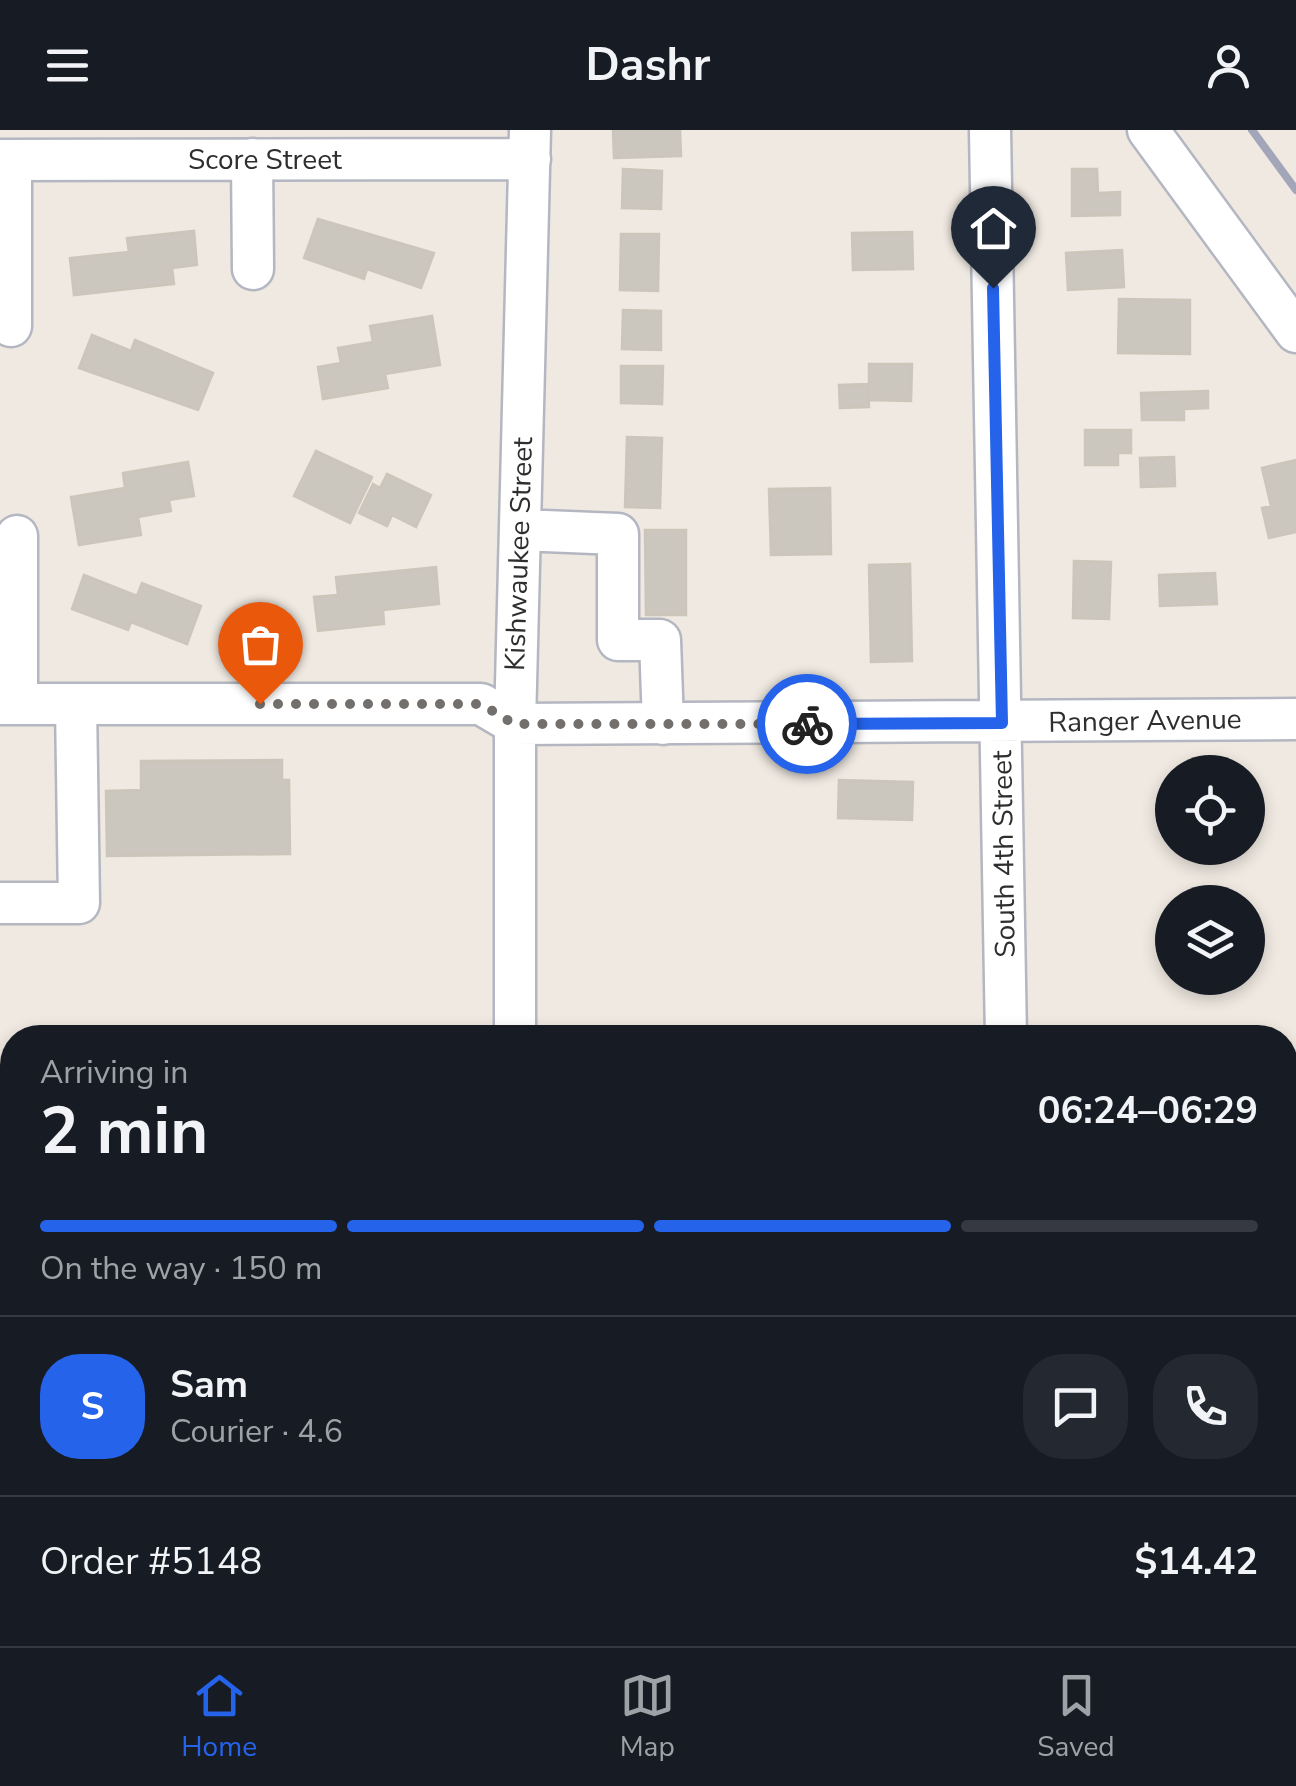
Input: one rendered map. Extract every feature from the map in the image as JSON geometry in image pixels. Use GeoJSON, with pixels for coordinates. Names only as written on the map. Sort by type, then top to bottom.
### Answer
{"type":"FeatureCollection","features":[{"type":"Feature","properties":{"kind":"street","name":"South 4th Street"},"geometry":{"type":"LineString","coordinates":[[990,130],[1006,1025]]}},
{"type":"Feature","properties":{"kind":"street"},"geometry":{"type":"LineString","coordinates":[[1148,130],[1296,332]]}},
{"type":"Feature","properties":{"kind":"street","name":"Score Street"},"geometry":{"type":"LineString","coordinates":[[6,160],[252,160],[530,145]]}},
{"type":"Feature","properties":{"kind":"street","name":"Kishwaukee Street"},"geometry":{"type":"LineString","coordinates":[[515,1025],[514,724],[530,145]]}},
{"type":"Feature","properties":{"kind":"street"},"geometry":{"type":"LineString","coordinates":[[6,160],[11,326]]}},
{"type":"Feature","properties":{"kind":"street"},"geometry":{"type":"LineString","coordinates":[[252,160],[252,269]]}},
{"type":"Feature","properties":{"kind":"street"},"geometry":{"type":"LineString","coordinates":[[520,530],[618,534],[618,640],[660,640],[664,724]]}},
{"type":"Feature","properties":{"kind":"street"},"geometry":{"type":"LineString","coordinates":[[17,536],[9,704],[481,704],[514,724]]}},
{"type":"Feature","properties":{"kind":"street"},"geometry":{"type":"LineString","coordinates":[[0,903],[80,904],[76,704]]}},
{"type":"Feature","properties":{"kind":"street","name":"Ranger Avenue"},"geometry":{"type":"LineString","coordinates":[[514,724],[1296,719]]}},
{"type":"Feature","properties":{"kind":"building"},"geometry":{"type":"Polygon","coordinates":[[[613,130],[680,130],[681,156],[614,158],[613,130]]]}},
{"type":"Feature","properties":{"kind":"building"},"geometry":{"type":"Polygon","coordinates":[[[623,169],[662,171],[661,209],[622,208],[623,169]]]}},
{"type":"Feature","properties":{"kind":"building"},"geometry":{"type":"Polygon","coordinates":[[[1072,169],[1097,169],[1098,193],[1120,192],[1120,215],[1072,216],[1072,169]]]}},
{"type":"Feature","properties":{"kind":"building"},"geometry":{"type":"Polygon","coordinates":[[[318,219],[434,253],[421,288],[367,269],[364,279],[304,258],[318,219]]]}},
{"type":"Feature","properties":{"kind":"building"},"geometry":{"type":"Polygon","coordinates":[[[194,231],[197,265],[172,268],[174,284],[74,295],[70,258],[129,252],[127,238],[194,231]]]}},
{"type":"Feature","properties":{"kind":"building"},"geometry":{"type":"Polygon","coordinates":[[[912,232],[913,269],[853,270],[852,233],[912,232]]]}},
{"type":"Feature","properties":{"kind":"building"},"geometry":{"type":"Polygon","coordinates":[[[621,234],[659,234],[658,291],[620,290],[621,234]]]}},
{"type":"Feature","properties":{"kind":"building"},"geometry":{"type":"Polygon","coordinates":[[[1122,250],[1124,287],[1068,290],[1066,253],[1122,250]]]}},
{"type":"Feature","properties":{"kind":"building"},"geometry":{"type":"Polygon","coordinates":[[[1119,299],[1190,300],[1190,354],[1118,353],[1119,299]]]}},
{"type":"Feature","properties":{"kind":"building"},"geometry":{"type":"Polygon","coordinates":[[[623,310],[661,311],[661,350],[622,349],[623,310]]]}},
{"type":"Feature","properties":{"kind":"building"},"geometry":{"type":"Polygon","coordinates":[[[432,316],[440,365],[385,374],[388,388],[323,399],[318,367],[341,363],[338,348],[373,342],[370,326],[432,316]]]}},
{"type":"Feature","properties":{"kind":"building"},"geometry":{"type":"Polygon","coordinates":[[[92,335],[131,351],[135,340],[213,373],[198,410],[79,368],[92,335]]]}},
{"type":"Feature","properties":{"kind":"building"},"geometry":{"type":"Polygon","coordinates":[[[869,364],[912,364],[911,401],[869,400],[869,364]]]}},
{"type":"Feature","properties":{"kind":"building"},"geometry":{"type":"Polygon","coordinates":[[[621,366],[663,366],[662,404],[621,403],[621,366]]]}},
{"type":"Feature","properties":{"kind":"building"},"geometry":{"type":"Polygon","coordinates":[[[868,384],[869,407],[840,408],[839,385],[868,384]]]}},
{"type":"Feature","properties":{"kind":"building"},"geometry":{"type":"Polygon","coordinates":[[[1208,391],[1208,408],[1184,409],[1184,420],[1142,420],[1141,393],[1208,391]]]}},
{"type":"Feature","properties":{"kind":"building"},"geometry":{"type":"Polygon","coordinates":[[[1085,430],[1131,430],[1131,453],[1118,453],[1118,465],[1085,465],[1085,430]]]}},
{"type":"Feature","properties":{"kind":"building"},"geometry":{"type":"Polygon","coordinates":[[[627,437],[662,438],[660,508],[625,507],[627,437]]]}},
{"type":"Feature","properties":{"kind":"building"},"geometry":{"type":"Polygon","coordinates":[[[316,451],[372,477],[350,523],[294,496],[316,451]]]}},
{"type":"Feature","properties":{"kind":"building"},"geometry":{"type":"Polygon","coordinates":[[[1174,457],[1175,486],[1141,487],[1140,458],[1174,457]]]}},
{"type":"Feature","properties":{"kind":"building"},"geometry":{"type":"Polygon","coordinates":[[[1296,460],[1296,532],[1269,538],[1262,508],[1271,506],[1262,468],[1296,460]]]}},
{"type":"Feature","properties":{"kind":"building"},"geometry":{"type":"Polygon","coordinates":[[[188,462],[194,496],[169,500],[171,511],[138,517],[141,535],[79,545],[71,497],[125,488],[123,473],[188,462]]]}},
{"type":"Feature","properties":{"kind":"building"},"geometry":{"type":"Polygon","coordinates":[[[387,474],[431,495],[416,527],[392,515],[387,526],[359,513],[373,484],[380,488],[387,474]]]}},
{"type":"Feature","properties":{"kind":"building"},"geometry":{"type":"Polygon","coordinates":[[[830,488],[831,554],[771,555],[769,489],[830,488]]]}},
{"type":"Feature","properties":{"kind":"building"},"geometry":{"type":"Polygon","coordinates":[[[645,530],[686,530],[686,615],[646,615],[645,530]]]}},
{"type":"Feature","properties":{"kind":"building"},"geometry":{"type":"Polygon","coordinates":[[[1074,561],[1111,562],[1109,619],[1073,618],[1074,561]]]}},
{"type":"Feature","properties":{"kind":"building"},"geometry":{"type":"Polygon","coordinates":[[[910,564],[912,661],[871,662],[869,565],[910,564]]]}},
{"type":"Feature","properties":{"kind":"building"},"geometry":{"type":"Polygon","coordinates":[[[436,567],[439,604],[383,610],[384,624],[318,631],[314,597],[338,595],[336,577],[436,567]]]}},
{"type":"Feature","properties":{"kind":"building"},"geometry":{"type":"Polygon","coordinates":[[[1215,573],[1217,604],[1160,606],[1159,575],[1215,573]]]}},
{"type":"Feature","properties":{"kind":"building"},"geometry":{"type":"Polygon","coordinates":[[[84,575],[137,596],[142,583],[201,606],[187,644],[131,622],[128,630],[72,609],[84,575]]]}},
{"type":"Feature","properties":{"kind":"building"},"geometry":{"type":"Polygon","coordinates":[[[282,760],[282,780],[289,780],[290,854],[107,856],[106,791],[141,790],[141,761],[282,760]]]}},
{"type":"Feature","properties":{"kind":"building"},"geometry":{"type":"Polygon","coordinates":[[[839,780],[913,782],[912,820],[838,818],[839,780]]]}},
{"type":"Feature","properties":{"kind":"railway"},"geometry":{"type":"LineString","coordinates":[[1252,130],[1296,190]]}},
{"type":"Feature","properties":{"kind":"way so far"},"geometry":{"type":"LineString","coordinates":[[260,704],[481,704],[514,724],[807,724]]}},
{"type":"Feature","properties":{"kind":"route"},"geometry":{"type":"LineString","coordinates":[[807,724],[1002,723],[993,288]]}}]}
